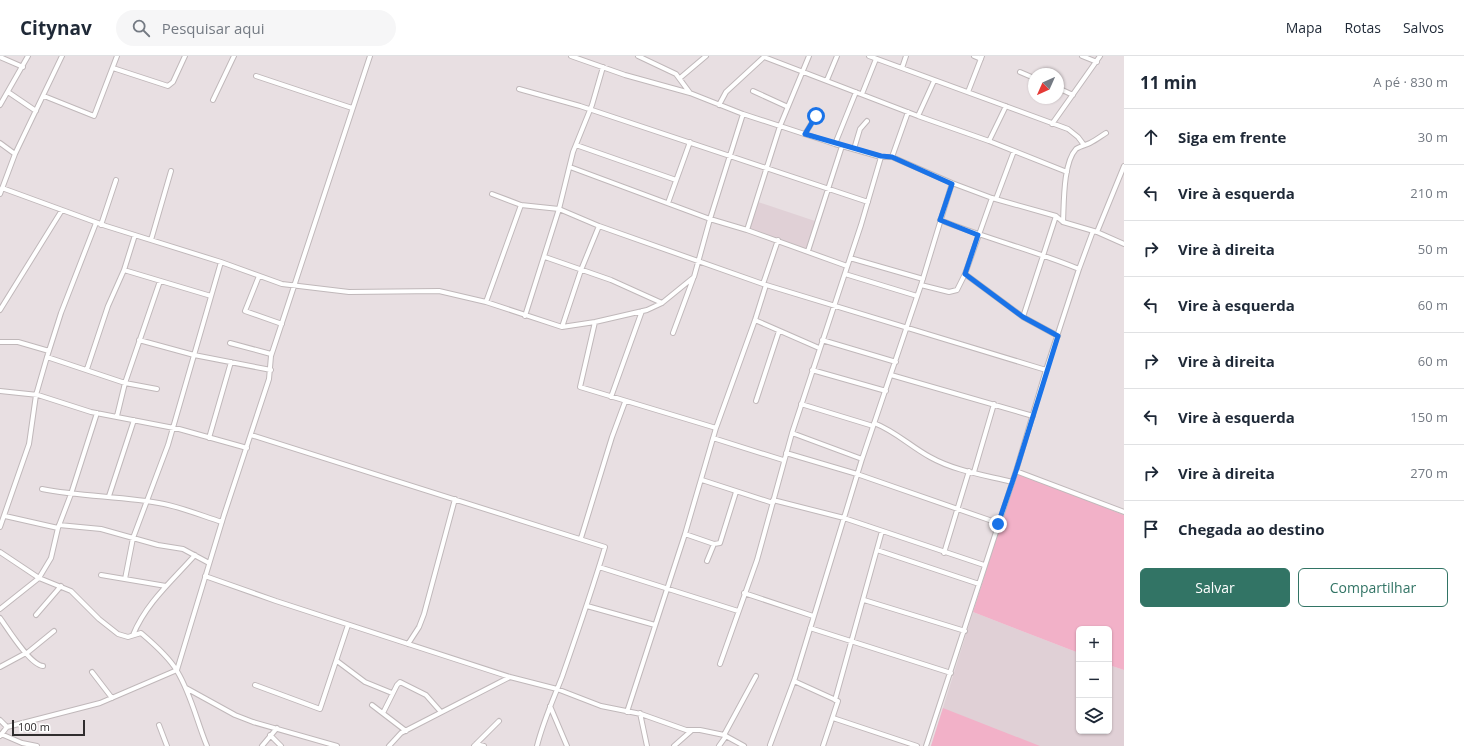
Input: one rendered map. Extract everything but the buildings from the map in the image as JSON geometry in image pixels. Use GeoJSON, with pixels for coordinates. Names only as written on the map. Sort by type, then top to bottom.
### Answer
{"type":"FeatureCollection","features":[{"type":"Feature","properties":{"kind":"street"},"geometry":{"type":"LineString","coordinates":[[0,105],[28,56]]}},
{"type":"Feature","properties":{"kind":"street"},"geometry":{"type":"LineString","coordinates":[[0,194],[15,154],[62,56]]}},
{"type":"Feature","properties":{"kind":"street"},"geometry":{"type":"LineString","coordinates":[[44,96],[94,116],[117,56]]}},
{"type":"Feature","properties":{"kind":"street"},"geometry":{"type":"LineString","coordinates":[[113,68],[168,86],[173,82],[186,56]]}},
{"type":"Feature","properties":{"kind":"street"},"geometry":{"type":"LineString","coordinates":[[213,100],[234,56]]}},
{"type":"Feature","properties":{"kind":"street"},"geometry":{"type":"LineString","coordinates":[[177,670],[209,563],[271,370],[272,354],[370,56]]}},
{"type":"Feature","properties":{"kind":"street"},"geometry":{"type":"LineString","coordinates":[[571,56],[690,93],[743,114],[835,144],[881,156],[892,157],[952,184],[1056,216],[1063,222],[1095,231],[1124,244]]}},
{"type":"Feature","properties":{"kind":"street"},"geometry":{"type":"LineString","coordinates":[[638,56],[649,58],[666,68],[680,78],[690,93]]}},
{"type":"Feature","properties":{"kind":"street"},"geometry":{"type":"LineString","coordinates":[[680,78],[706,56]]}},
{"type":"Feature","properties":{"kind":"street"},"geometry":{"type":"LineString","coordinates":[[718,105],[726,92],[764,56],[918,116],[990,141],[1067,172]]}},
{"type":"Feature","properties":{"kind":"street"},"geometry":{"type":"LineString","coordinates":[[747,230],[780,126],[809,56]]}},
{"type":"Feature","properties":{"kind":"street"},"geometry":{"type":"LineString","coordinates":[[827,80],[837,56]]}},
{"type":"Feature","properties":{"kind":"street"},"geometry":{"type":"LineString","coordinates":[[869,56],[1068,129],[1078,137],[1084,145]]}},
{"type":"Feature","properties":{"kind":"street"},"geometry":{"type":"LineString","coordinates":[[902,68],[906,56]]}},
{"type":"Feature","properties":{"kind":"street"},"geometry":{"type":"LineString","coordinates":[[968,92],[982,57],[974,56]]}},
{"type":"Feature","properties":{"kind":"street"},"geometry":{"type":"LineString","coordinates":[[1082,56],[1097,62]]}},
{"type":"Feature","properties":{"kind":"street"},"geometry":{"type":"LineString","coordinates":[[1052,124],[1100,56]]}},
{"type":"Feature","properties":{"kind":"street"},"geometry":{"type":"LineString","coordinates":[[0,57],[23,67]]}},
{"type":"Feature","properties":{"kind":"street"},"geometry":{"type":"LineString","coordinates":[[862,94],[876,59]]}},
{"type":"Feature","properties":{"kind":"street"},"geometry":{"type":"LineString","coordinates":[[525,316],[560,209],[576,145],[603,67]]}},
{"type":"Feature","properties":{"kind":"street"},"geometry":{"type":"LineString","coordinates":[[1020,72],[1028,75]]}},
{"type":"Feature","properties":{"kind":"street"},"geometry":{"type":"LineString","coordinates":[[256,76],[352,108]]}},
{"type":"Feature","properties":{"kind":"street"},"geometry":{"type":"LineString","coordinates":[[918,116],[934,81]]}},
{"type":"Feature","properties":{"kind":"street"},"geometry":{"type":"LineString","coordinates":[[520,89],[690,142],[868,202]]}},
{"type":"Feature","properties":{"kind":"street"},"geometry":{"type":"LineString","coordinates":[[753,91],[788,107]]}},
{"type":"Feature","properties":{"kind":"street"},"geometry":{"type":"LineString","coordinates":[[1064,91],[1073,95]]}},
{"type":"Feature","properties":{"kind":"street"},"geometry":{"type":"LineString","coordinates":[[8,92],[36,111]]}},
{"type":"Feature","properties":{"kind":"street"},"geometry":{"type":"LineString","coordinates":[[835,144],[856,92]]}},
{"type":"Feature","properties":{"kind":"street"},"geometry":{"type":"LineString","coordinates":[[990,141],[1006,106]]}},
{"type":"Feature","properties":{"kind":"street"},"geometry":{"type":"LineString","coordinates":[[892,157],[908,112]]}},
{"type":"Feature","properties":{"kind":"street"},"geometry":{"type":"LineString","coordinates":[[673,333],[694,277],[697,262],[743,114]]}},
{"type":"Feature","properties":{"kind":"street"},"geometry":{"type":"LineString","coordinates":[[805,134],[816,116]]}},
{"type":"Feature","properties":{"kind":"street"},"geometry":{"type":"LineString","coordinates":[[854,149],[860,129],[867,120]]}},
{"type":"Feature","properties":{"kind":"street"},"geometry":{"type":"LineString","coordinates":[[1063,222],[1067,172],[1072,154],[1077,148],[1106,133]]}},
{"type":"Feature","properties":{"kind":"street"},"geometry":{"type":"LineString","coordinates":[[0,142],[15,154]]}},
{"type":"Feature","properties":{"kind":"street"},"geometry":{"type":"LineString","coordinates":[[668,203],[690,142]]}},
{"type":"Feature","properties":{"kind":"street"},"geometry":{"type":"LineString","coordinates":[[576,145],[676,180]]}},
{"type":"Feature","properties":{"kind":"street"},"geometry":{"type":"LineString","coordinates":[[808,251],[842,146]]}},
{"type":"Feature","properties":{"kind":"street"},"geometry":{"type":"LineString","coordinates":[[921,285],[953,292],[957,290],[965,274],[978,235],[1014,151]]}},
{"type":"Feature","properties":{"kind":"street"},"geometry":{"type":"LineString","coordinates":[[720,664],[757,560],[783,460],[845,274],[881,156]]}},
{"type":"Feature","properties":{"kind":"street"},"geometry":{"type":"LineString","coordinates":[[926,746],[965,631],[984,565],[1016,471],[1046,370],[1079,269],[1124,166]]}},
{"type":"Feature","properties":{"kind":"street"},"geometry":{"type":"LineString","coordinates":[[570,167],[710,219],[778,240],[847,266]]}},
{"type":"Feature","properties":{"kind":"street"},"geometry":{"type":"LineString","coordinates":[[151,240],[171,171]]}},
{"type":"Feature","properties":{"kind":"street"},"geometry":{"type":"LineString","coordinates":[[101,225],[116,180]]}},
{"type":"Feature","properties":{"kind":"street"},"geometry":{"type":"LineString","coordinates":[[776,746],[769,745],[794,681],[862,458],[896,362],[952,184]]}},
{"type":"Feature","properties":{"kind":"street"},"geometry":{"type":"LineString","coordinates":[[2,188],[101,225],[221,262],[275,282],[294,286],[349,292],[439,292],[486,302],[562,327],[596,322],[642,311],[662,303],[694,277]]}},
{"type":"Feature","properties":{"kind":"street"},"geometry":{"type":"LineString","coordinates":[[492,194],[522,205],[560,209],[599,226],[697,262],[764,284],[1046,370]]}},
{"type":"Feature","properties":{"kind":"street"},"geometry":{"type":"LineString","coordinates":[[486,302],[522,205]]}},
{"type":"Feature","properties":{"kind":"street"},"geometry":{"type":"LineString","coordinates":[[0,310],[62,210]]}},
{"type":"Feature","properties":{"kind":"street"},"geometry":{"type":"LineString","coordinates":[[1023,317],[1056,216]]}},
{"type":"Feature","properties":{"kind":"street"},"geometry":{"type":"LineString","coordinates":[[940,220],[978,235],[1044,255],[1079,269]]}},
{"type":"Feature","properties":{"kind":"street"},"geometry":{"type":"LineString","coordinates":[[0,527],[29,444],[36,395],[47,356],[61,313],[96,223]]}},
{"type":"Feature","properties":{"kind":"street"},"geometry":{"type":"LineString","coordinates":[[562,327],[581,270],[599,226]]}},
{"type":"Feature","properties":{"kind":"street"},"geometry":{"type":"LineString","coordinates":[[87,369],[108,306],[124,270],[135,235]]}},
{"type":"Feature","properties":{"kind":"street"},"geometry":{"type":"LineString","coordinates":[[627,712],[702,480],[712,438],[755,320],[764,284],[778,240]]}},
{"type":"Feature","properties":{"kind":"street"},"geometry":{"type":"LineString","coordinates":[[545,257],[611,280],[662,303]]}},
{"type":"Feature","properties":{"kind":"street"},"geometry":{"type":"LineString","coordinates":[[850,258],[923,279]]}},
{"type":"Feature","properties":{"kind":"street"},"geometry":{"type":"LineString","coordinates":[[125,579],[133,538],[148,502],[172,428],[221,262]]}},
{"type":"Feature","properties":{"kind":"street"},"geometry":{"type":"LineString","coordinates":[[124,270],[211,296]]}},
{"type":"Feature","properties":{"kind":"street"},"geometry":{"type":"LineString","coordinates":[[845,274],[917,296]]}},
{"type":"Feature","properties":{"kind":"street"},"geometry":{"type":"LineString","coordinates":[[965,274],[1023,317],[1058,336]]}},
{"type":"Feature","properties":{"kind":"street"},"geometry":{"type":"LineString","coordinates":[[259,276],[245,310],[282,324]]}},
{"type":"Feature","properties":{"kind":"street"},"geometry":{"type":"LineString","coordinates":[[117,416],[125,382],[160,281]]}},
{"type":"Feature","properties":{"kind":"street"},"geometry":{"type":"LineString","coordinates":[[610,397],[642,311]]}},
{"type":"Feature","properties":{"kind":"street"},"geometry":{"type":"LineString","coordinates":[[755,320],[820,348]]}},
{"type":"Feature","properties":{"kind":"street"},"geometry":{"type":"LineString","coordinates":[[596,322],[580,387],[716,428]]}},
{"type":"Feature","properties":{"kind":"street"},"geometry":{"type":"LineString","coordinates":[[756,401],[779,331]]}},
{"type":"Feature","properties":{"kind":"street"},"geometry":{"type":"LineString","coordinates":[[139,340],[194,355],[271,370]]}},
{"type":"Feature","properties":{"kind":"street"},"geometry":{"type":"LineString","coordinates":[[822,340],[896,362]]}},
{"type":"Feature","properties":{"kind":"street"},"geometry":{"type":"LineString","coordinates":[[0,342],[18,342],[49,351]]}},
{"type":"Feature","properties":{"kind":"street"},"geometry":{"type":"LineString","coordinates":[[230,343],[272,354]]}},
{"type":"Feature","properties":{"kind":"street"},"geometry":{"type":"LineString","coordinates":[[47,356],[125,382],[157,390]]}},
{"type":"Feature","properties":{"kind":"street"},"geometry":{"type":"LineString","coordinates":[[209,438],[230,362]]}},
{"type":"Feature","properties":{"kind":"street"},"geometry":{"type":"LineString","coordinates":[[812,370],[886,391]]}},
{"type":"Feature","properties":{"kind":"street"},"geometry":{"type":"LineString","coordinates":[[891,375],[1033,416]]}},
{"type":"Feature","properties":{"kind":"street"},"geometry":{"type":"LineString","coordinates":[[0,392],[36,395],[97,413],[172,428],[247,448]]}},
{"type":"Feature","properties":{"kind":"street"},"geometry":{"type":"LineString","coordinates":[[581,538],[612,437],[626,402]]}},
{"type":"Feature","properties":{"kind":"street"},"geometry":{"type":"LineString","coordinates":[[801,404],[874,424],[903,437],[948,466],[1012,482]]}},
{"type":"Feature","properties":{"kind":"street"},"geometry":{"type":"LineString","coordinates":[[974,472],[994,404]]}},
{"type":"Feature","properties":{"kind":"street"},"geometry":{"type":"LineString","coordinates":[[0,609],[39,578],[51,558],[58,527],[71,494],[97,413]]}},
{"type":"Feature","properties":{"kind":"street"},"geometry":{"type":"LineString","coordinates":[[109,496],[134,420]]}},
{"type":"Feature","properties":{"kind":"street"},"geometry":{"type":"LineString","coordinates":[[792,433],[862,458]]}},
{"type":"Feature","properties":{"kind":"street"},"geometry":{"type":"LineString","coordinates":[[251,435],[421,490],[456,499],[581,538],[605,547],[587,606],[558,689],[545,717],[537,746]]}},
{"type":"Feature","properties":{"kind":"street"},"geometry":{"type":"LineString","coordinates":[[712,438],[783,460]]}},
{"type":"Feature","properties":{"kind":"street"},"geometry":{"type":"LineString","coordinates":[[786,453],[857,474],[998,524]]}},
{"type":"Feature","properties":{"kind":"street"},"geometry":{"type":"LineString","coordinates":[[944,553],[969,471]]}},
{"type":"Feature","properties":{"kind":"street"},"geometry":{"type":"LineString","coordinates":[[1016,471],[1124,512]]}},
{"type":"Feature","properties":{"kind":"street"},"geometry":{"type":"LineString","coordinates":[[702,480],[736,492],[844,518],[944,553],[984,565]]}},
{"type":"Feature","properties":{"kind":"street"},"geometry":{"type":"LineString","coordinates":[[42,489],[71,494],[109,496],[163,504],[222,522]]}},
{"type":"Feature","properties":{"kind":"street"},"geometry":{"type":"LineString","coordinates":[[685,534],[714,544],[720,543],[736,492]]}},
{"type":"Feature","properties":{"kind":"street"},"geometry":{"type":"LineString","coordinates":[[408,644],[419,627],[424,614],[456,499]]}},
{"type":"Feature","properties":{"kind":"street"},"geometry":{"type":"LineString","coordinates":[[5,516],[58,527],[101,529],[183,549],[209,563]]}},
{"type":"Feature","properties":{"kind":"street"},"geometry":{"type":"LineString","coordinates":[[823,746],[838,701],[836,700],[882,531]]}},
{"type":"Feature","properties":{"kind":"street"},"geometry":{"type":"LineString","coordinates":[[707,561],[714,544]]}},
{"type":"Feature","properties":{"kind":"street"},"geometry":{"type":"LineString","coordinates":[[877,550],[979,584]]}},
{"type":"Feature","properties":{"kind":"street"},"geometry":{"type":"LineString","coordinates":[[0,552],[39,578],[61,586],[78,596],[99,619],[118,634],[128,637],[141,633],[156,646],[177,670],[186,688],[207,746]]}},
{"type":"Feature","properties":{"kind":"street"},"geometry":{"type":"LineString","coordinates":[[133,635],[138,625],[166,586],[194,555]]}},
{"type":"Feature","properties":{"kind":"street"},"geometry":{"type":"LineString","coordinates":[[599,567],[668,587],[738,611]]}},
{"type":"Feature","properties":{"kind":"street"},"geometry":{"type":"LineString","coordinates":[[101,575],[166,586]]}},
{"type":"Feature","properties":{"kind":"street"},"geometry":{"type":"LineString","coordinates":[[205,576],[348,625],[510,677],[558,689],[601,706],[627,712],[640,713],[692,730],[700,730],[725,736],[744,746]]}},
{"type":"Feature","properties":{"kind":"street"},"geometry":{"type":"LineString","coordinates":[[36,615],[61,586]]}},
{"type":"Feature","properties":{"kind":"street"},"geometry":{"type":"LineString","coordinates":[[744,593],[813,616]]}},
{"type":"Feature","properties":{"kind":"street"},"geometry":{"type":"LineString","coordinates":[[864,600],[965,631]]}},
{"type":"Feature","properties":{"kind":"street"},"geometry":{"type":"LineString","coordinates":[[587,606],[655,625]]}},
{"type":"Feature","properties":{"kind":"street"},"geometry":{"type":"LineString","coordinates":[[0,618],[26,653],[36,664],[43,666]]}},
{"type":"Feature","properties":{"kind":"street"},"geometry":{"type":"LineString","coordinates":[[255,685],[320,709],[348,625]]}},
{"type":"Feature","properties":{"kind":"street"},"geometry":{"type":"LineString","coordinates":[[810,628],[951,673]]}},
{"type":"Feature","properties":{"kind":"street"},"geometry":{"type":"LineString","coordinates":[[0,667],[26,653],[54,631]]}},
{"type":"Feature","properties":{"kind":"street"},"geometry":{"type":"LineString","coordinates":[[337,661],[365,682],[392,694]]}},
{"type":"Feature","properties":{"kind":"street"},"geometry":{"type":"LineString","coordinates":[[37,746],[1,735],[7,727],[31,722],[112,698],[177,670]]}},
{"type":"Feature","properties":{"kind":"street"},"geometry":{"type":"LineString","coordinates":[[92,672],[112,698]]}},
{"type":"Feature","properties":{"kind":"street"},"geometry":{"type":"LineString","coordinates":[[719,746],[756,676]]}},
{"type":"Feature","properties":{"kind":"street"},"geometry":{"type":"LineString","coordinates":[[389,746],[406,731],[510,677]]}},
{"type":"Feature","properties":{"kind":"street"},"geometry":{"type":"LineString","coordinates":[[794,681],[836,700]]}},
{"type":"Feature","properties":{"kind":"street"},"geometry":{"type":"LineString","coordinates":[[383,713],[392,694],[400,682],[426,695],[441,712]]}},
{"type":"Feature","properties":{"kind":"street"},"geometry":{"type":"LineString","coordinates":[[186,688],[235,715],[337,746]]}},
{"type":"Feature","properties":{"kind":"street"},"geometry":{"type":"LineString","coordinates":[[372,705],[406,731]]}},
{"type":"Feature","properties":{"kind":"street"},"geometry":{"type":"LineString","coordinates":[[550,706],[567,746]]}},
{"type":"Feature","properties":{"kind":"street"},"geometry":{"type":"LineString","coordinates":[[640,713],[647,746]]}},
{"type":"Feature","properties":{"kind":"street"},"geometry":{"type":"LineString","coordinates":[[832,718],[917,746]]}},
{"type":"Feature","properties":{"kind":"street"},"geometry":{"type":"LineString","coordinates":[[0,720],[7,727]]}},
{"type":"Feature","properties":{"kind":"street"},"geometry":{"type":"LineString","coordinates":[[475,745],[499,721]]}},
{"type":"Feature","properties":{"kind":"street"},"geometry":{"type":"LineString","coordinates":[[159,725],[167,746]]}},
{"type":"Feature","properties":{"kind":"street"},"geometry":{"type":"LineString","coordinates":[[262,746],[277,728]]}},
{"type":"Feature","properties":{"kind":"street"},"geometry":{"type":"LineString","coordinates":[[674,746],[692,730]]}},
{"type":"Feature","properties":{"kind":"street"},"geometry":{"type":"LineString","coordinates":[[270,735],[281,746]]}},
{"type":"Feature","properties":{"kind":"street"},"geometry":{"type":"LineString","coordinates":[[475,745],[484,746]]}},
{"type":"Feature","properties":{"kind":"shaded area"},"geometry":{"type":"Polygon","coordinates":[[[758,202],[818,222],[808,251],[747,230],[758,202]]]}},
{"type":"Feature","properties":{"kind":"shaded area"},"geometry":{"type":"Polygon","coordinates":[[[1017,473],[1124,515],[1124,670],[1112,666],[1112,626],[1076,626],[1076,652],[973,612],[1017,473]]]}},
{"type":"Feature","properties":{"kind":"shaded area"},"geometry":{"type":"Polygon","coordinates":[[[973,612],[1076,652],[1076,734],[1112,734],[1112,666],[1124,670],[1124,746],[931,746],[973,612]]]}},
{"type":"Feature","properties":{"kind":"shaded area"},"geometry":{"type":"Polygon","coordinates":[[[943,708],[1040,746],[931,746],[943,708]]]}},
{"type":"Feature","properties":{"kind":"route"},"geometry":{"type":"LineString","coordinates":[[816,116],[805,134],[835,144],[881,156],[892,157],[952,184],[940,220],[978,235],[965,274],[1023,317],[1058,336],[998,524]]}}]}
